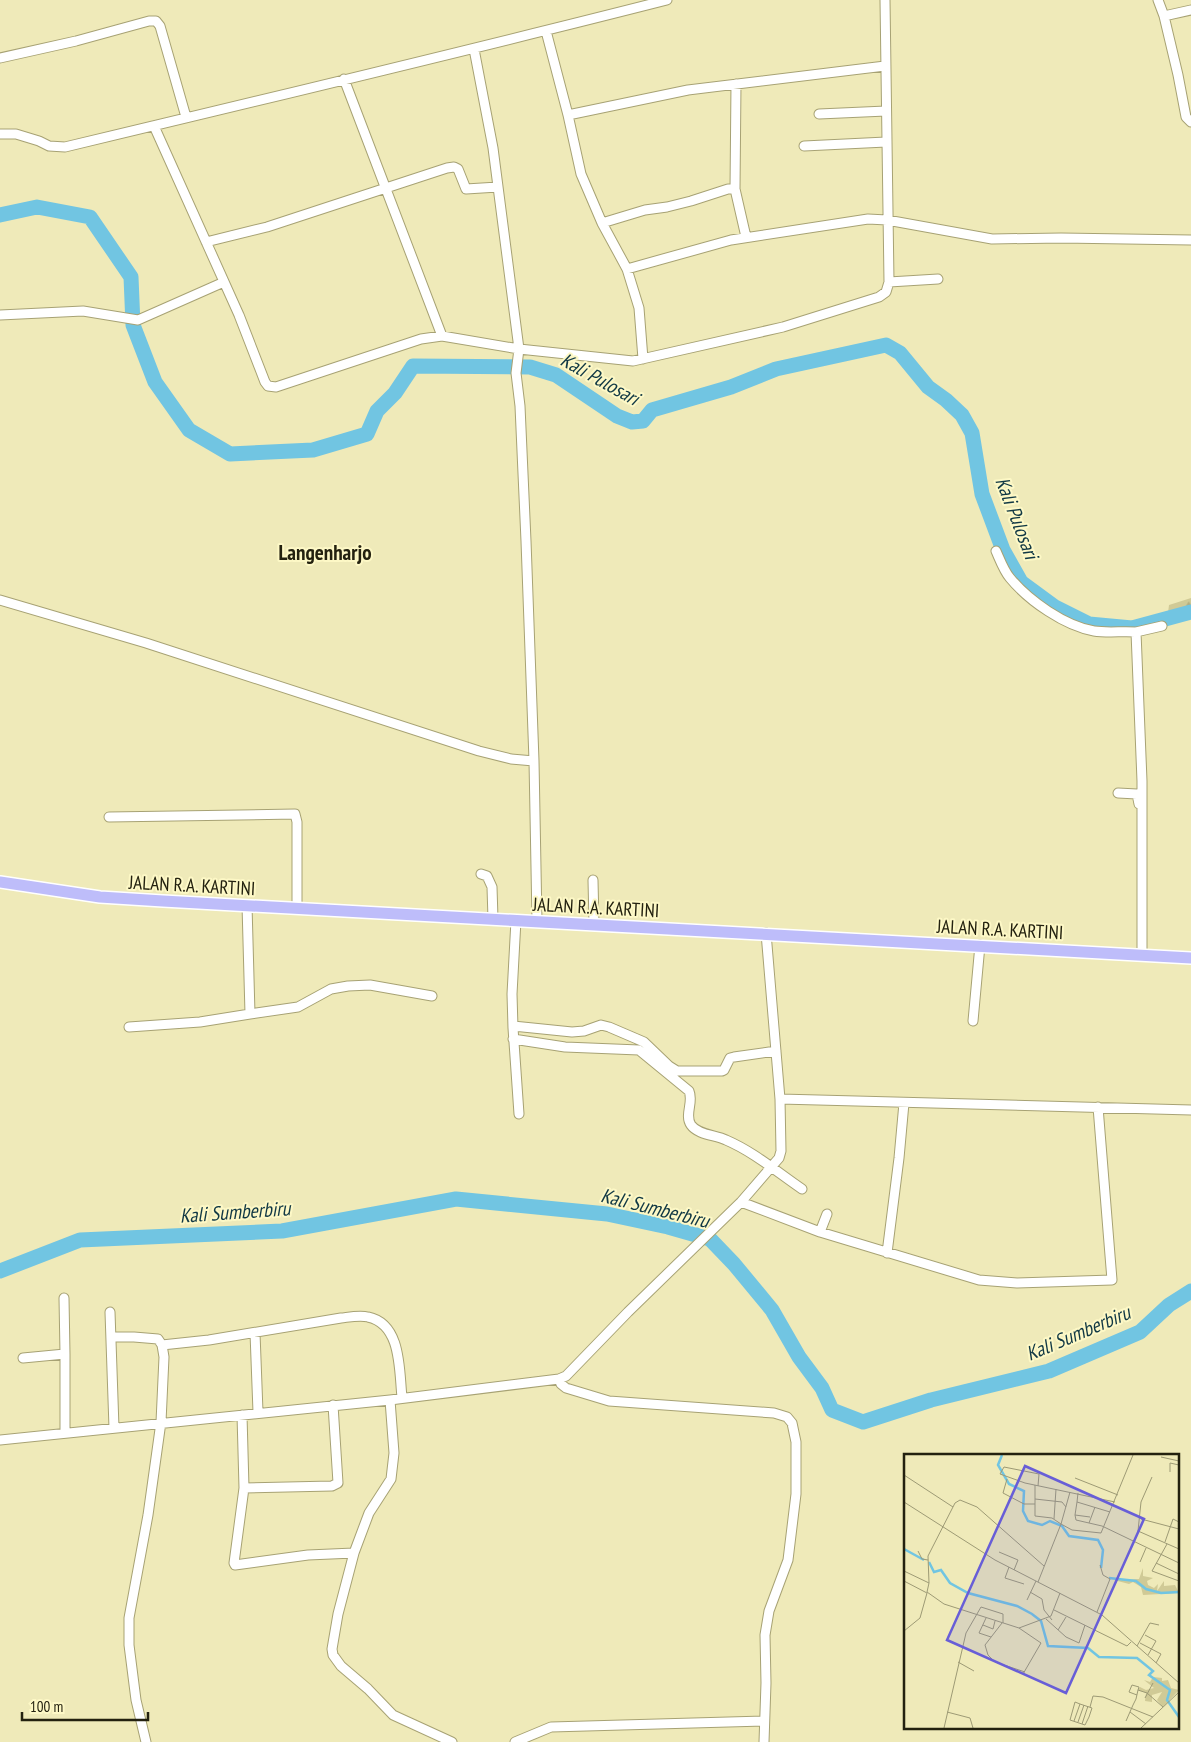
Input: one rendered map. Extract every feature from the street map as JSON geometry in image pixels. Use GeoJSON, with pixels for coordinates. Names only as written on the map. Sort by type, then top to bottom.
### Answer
{"type":"FeatureCollection","features":[{"type":"Feature","properties":{"kind":"main road","name":"JALAN R.A. KARTINI"},"geometry":{"type":"LineString","coordinates":[[0,882],[100,897],[1191,958]]}},
{"type":"Feature","properties":{"kind":"street"},"geometry":{"type":"LineString","coordinates":[[0,134],[16,134],[39,140],[49,146],[65,147],[474,49],[666,0]]}},
{"type":"Feature","properties":{"kind":"street"},"geometry":{"type":"LineString","coordinates":[[154,126],[239,314],[265,382],[272,388],[422,339],[442,336],[519,349],[625,361],[643,359],[783,327],[880,298],[886,292],[889,282],[885,0]]}},
{"type":"Feature","properties":{"kind":"street"},"geometry":{"type":"LineString","coordinates":[[1158,0],[1164,16],[1186,117],[1191,122]]}},
{"type":"Feature","properties":{"kind":"street"},"geometry":{"type":"LineString","coordinates":[[1164,16],[1191,10]]}},
{"type":"Feature","properties":{"kind":"street"},"geometry":{"type":"LineString","coordinates":[[0,58],[76,41],[149,21],[156,22],[160,26],[186,117]]}},
{"type":"Feature","properties":{"kind":"street"},"geometry":{"type":"LineString","coordinates":[[546,31],[581,174],[602,224],[627,268],[639,308],[643,359]]}},
{"type":"Feature","properties":{"kind":"street"},"geometry":{"type":"LineString","coordinates":[[474,49],[493,148],[519,349],[516,373],[520,416],[534,761],[537,921]]}},
{"type":"Feature","properties":{"kind":"street"},"geometry":{"type":"LineString","coordinates":[[568,115],[688,90],[886,66]]}},
{"type":"Feature","properties":{"kind":"street"},"geometry":{"type":"LineString","coordinates":[[344,79],[442,336]]}},
{"type":"Feature","properties":{"kind":"street"},"geometry":{"type":"LineString","coordinates":[[736,84],[735,189],[746,237]]}},
{"type":"Feature","properties":{"kind":"street"},"geometry":{"type":"LineString","coordinates":[[819,114],[886,111]]}},
{"type":"Feature","properties":{"kind":"street"},"geometry":{"type":"LineString","coordinates":[[804,146],[886,142]]}},
{"type":"Feature","properties":{"kind":"street"},"geometry":{"type":"LineString","coordinates":[[206,242],[267,227],[454,167],[458,169],[466,189],[498,187]]}},
{"type":"Feature","properties":{"kind":"street"},"geometry":{"type":"LineString","coordinates":[[602,224],[611,219],[644,210],[691,201],[728,189],[735,189]]}},
{"type":"Feature","properties":{"kind":"street"},"geometry":{"type":"LineString","coordinates":[[627,268],[731,240],[868,219],[887,220],[992,239],[1191,240]]}},
{"type":"Feature","properties":{"kind":"street"},"geometry":{"type":"LineString","coordinates":[[889,282],[938,279]]}},
{"type":"Feature","properties":{"kind":"street"},"geometry":{"type":"LineString","coordinates":[[0,315],[84,311],[138,320],[224,282]]}},
{"type":"Feature","properties":{"kind":"street"},"geometry":{"type":"LineString","coordinates":[[996,551],[1010,578],[1030,598],[1059,618],[1082,628],[1095,631],[1136,632],[1162,626]]}},
{"type":"Feature","properties":{"kind":"street"},"geometry":{"type":"LineString","coordinates":[[0,600],[146,643],[479,751],[511,759],[534,761]]}},
{"type":"Feature","properties":{"kind":"street"},"geometry":{"type":"LineString","coordinates":[[1136,632],[1142,781],[1140,954]]}},
{"type":"Feature","properties":{"kind":"street"},"geometry":{"type":"LineString","coordinates":[[1118,793],[1136,794],[1138,798],[1140,954]]}},
{"type":"Feature","properties":{"kind":"street"},"geometry":{"type":"LineString","coordinates":[[109,817],[295,814],[297,822],[297,908]]}},
{"type":"Feature","properties":{"kind":"street"},"geometry":{"type":"LineString","coordinates":[[481,874],[487,876],[492,887],[492,919]]}},
{"type":"Feature","properties":{"kind":"street"},"geometry":{"type":"LineString","coordinates":[[593,880],[594,924]]}},
{"type":"Feature","properties":{"kind":"street"},"geometry":{"type":"LineString","coordinates":[[247,905],[250,1014]]}},
{"type":"Feature","properties":{"kind":"street"},"geometry":{"type":"LineString","coordinates":[[516,920],[512,994],[519,1114]]}},
{"type":"Feature","properties":{"kind":"street"},"geometry":{"type":"LineString","coordinates":[[0,1440],[258,1412],[390,1400],[402,1397],[427,1396],[559,1379],[566,1376],[628,1312],[741,1202],[773,1165],[782,1151],[780,1099],[766,933]]}},
{"type":"Feature","properties":{"kind":"street"},"geometry":{"type":"LineString","coordinates":[[973,1021],[980,946]]}},
{"type":"Feature","properties":{"kind":"street"},"geometry":{"type":"LineString","coordinates":[[129,1027],[190,1023],[298,1007],[331,989],[348,986],[370,985],[432,996]]}},
{"type":"Feature","properties":{"kind":"street"},"geometry":{"type":"LineString","coordinates":[[513,1032],[572,1032],[602,1026],[610,1027],[678,1071],[722,1071],[730,1058],[734,1056],[776,1050]]}},
{"type":"Feature","properties":{"kind":"street"},"geometry":{"type":"LineString","coordinates":[[513,1032],[581,1049],[641,1046],[689,1091],[691,1095],[688,1120],[691,1126],[696,1130],[740,1146],[773,1165],[802,1189]]}},
{"type":"Feature","properties":{"kind":"street"},"geometry":{"type":"LineString","coordinates":[[780,1099],[1191,1110]]}},
{"type":"Feature","properties":{"kind":"street"},"geometry":{"type":"LineString","coordinates":[[887,1252],[904,1103]]}},
{"type":"Feature","properties":{"kind":"street"},"geometry":{"type":"LineString","coordinates":[[741,1202],[887,1252],[978,1280],[996,1282],[1112,1280],[1098,1107]]}},
{"type":"Feature","properties":{"kind":"street"},"geometry":{"type":"LineString","coordinates":[[821,1230],[827,1214]]}},
{"type":"Feature","properties":{"kind":"street"},"geometry":{"type":"LineString","coordinates":[[64,1298],[65,1433]]}},
{"type":"Feature","properties":{"kind":"street"},"geometry":{"type":"LineString","coordinates":[[110,1312],[114,1428]]}},
{"type":"Feature","properties":{"kind":"street"},"geometry":{"type":"LineString","coordinates":[[162,1345],[210,1340],[360,1316],[373,1318],[382,1324],[393,1338],[402,1397]]}},
{"type":"Feature","properties":{"kind":"street"},"geometry":{"type":"LineString","coordinates":[[255,1333],[258,1412]]}},
{"type":"Feature","properties":{"kind":"street"},"geometry":{"type":"LineString","coordinates":[[111,1338],[158,1338],[162,1345],[164,1358],[161,1422],[148,1515],[129,1618],[129,1645],[136,1700],[146,1742]]}},
{"type":"Feature","properties":{"kind":"street"},"geometry":{"type":"LineString","coordinates":[[23,1358],[65,1354]]}},
{"type":"Feature","properties":{"kind":"street"},"geometry":{"type":"LineString","coordinates":[[559,1379],[566,1388],[609,1401],[774,1413],[787,1417],[792,1423],[796,1442],[796,1494],[788,1560],[769,1611],[765,1635],[766,1683],[762,1721],[764,1742]]}},
{"type":"Feature","properties":{"kind":"street"},"geometry":{"type":"LineString","coordinates":[[390,1400],[394,1453],[391,1479],[369,1514],[354,1553],[338,1614],[332,1649],[334,1658],[340,1666],[368,1689],[393,1715],[452,1742]]}},
{"type":"Feature","properties":{"kind":"street"},"geometry":{"type":"LineString","coordinates":[[244,1488],[332,1486],[338,1482],[333,1405]]}},
{"type":"Feature","properties":{"kind":"street"},"geometry":{"type":"LineString","coordinates":[[242,1415],[244,1488],[234,1563],[236,1565],[308,1555],[354,1553]]}},
{"type":"Feature","properties":{"kind":"street"},"geometry":{"type":"LineString","coordinates":[[515,1742],[551,1727],[762,1721]]}},
{"type":"Feature","properties":{"kind":"green space"},"geometry":{"type":"Polygon","coordinates":[[[1191,598],[1191,612],[1171,618],[1168,613],[1169,605],[1191,598]]]}},
{"type":"Feature","properties":{"kind":"waterway","name":"Kali Pulosari"},"geometry":{"type":"LineString","coordinates":[[0,215],[37,207],[90,217],[131,277],[133,325],[155,382],[189,430],[230,454],[313,450],[367,434],[377,411],[395,393],[413,366],[530,367],[556,375],[617,416],[632,422],[643,421],[652,410],[731,387],[776,369],[886,345],[900,353],[928,387],[962,415],[972,433],[982,494],[1003,550],[1021,582],[1055,607],[1089,624],[1132,628],[1191,612]]}},
{"type":"Feature","properties":{"kind":"waterway","name":"Kali Sumberbiru"},"geometry":{"type":"LineString","coordinates":[[0,1271],[80,1240],[282,1231],[456,1199],[607,1214],[668,1227],[710,1239],[734,1264],[772,1310],[799,1357],[822,1388],[832,1410],[863,1422],[931,1400],[1049,1371],[1140,1332],[1169,1305],[1191,1291]]}},
{"type":"Feature","properties":{"kind":"district","name":"Langenharjo"},"geometry":{"type":"Point","coordinates":[325,552]}}]}
